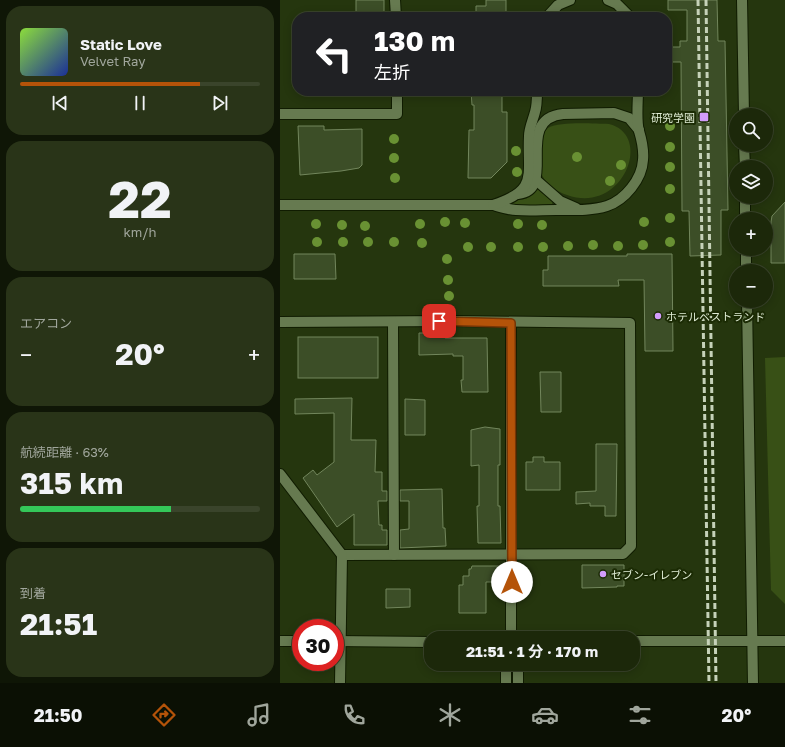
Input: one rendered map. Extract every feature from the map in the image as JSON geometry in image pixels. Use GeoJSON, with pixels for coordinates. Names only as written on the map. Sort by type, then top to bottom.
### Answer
{"type":"FeatureCollection","features":[{"type":"Feature","properties":{"kind":"street"},"geometry":{"type":"LineString","coordinates":[[395,0],[396,12]]}},
{"type":"Feature","properties":{"kind":"street"},"geometry":{"type":"LineString","coordinates":[[552,12],[558,5],[570,0]]}},
{"type":"Feature","properties":{"kind":"street"},"geometry":{"type":"LineString","coordinates":[[608,0],[617,4],[625,12]]}},
{"type":"Feature","properties":{"kind":"street"},"geometry":{"type":"LineString","coordinates":[[742,0],[744,108]]}},
{"type":"Feature","properties":{"kind":"street"},"geometry":{"type":"LineString","coordinates":[[280,114],[398,114],[397,96]]}},
{"type":"Feature","properties":{"kind":"street"},"geometry":{"type":"LineString","coordinates":[[493,205],[518,194],[523,190],[528,179],[530,172],[529,135],[537,107],[537,96]]}},
{"type":"Feature","properties":{"kind":"street"},"geometry":{"type":"LineString","coordinates":[[280,205],[493,205],[515,210],[582,210],[609,206],[618,201],[631,189],[638,178],[643,161],[643,142],[639,130],[638,96]]}},
{"type":"Feature","properties":{"kind":"street"},"geometry":{"type":"LineString","coordinates":[[518,194],[526,193],[530,190],[536,180],[537,138],[545,122],[555,115],[614,113],[629,118],[639,130]]}},
{"type":"Feature","properties":{"kind":"street"},"geometry":{"type":"LineString","coordinates":[[536,180],[560,201],[582,210]]}},
{"type":"Feature","properties":{"kind":"street"},"geometry":{"type":"LineString","coordinates":[[747,308],[753,683]]}},
{"type":"Feature","properties":{"kind":"street"},"geometry":{"type":"LineString","coordinates":[[280,322],[630,323],[631,546],[623,554],[342,555]]}},
{"type":"Feature","properties":{"kind":"street"},"geometry":{"type":"LineString","coordinates":[[393,322],[394,555]]}},
{"type":"Feature","properties":{"kind":"street"},"geometry":{"type":"LineString","coordinates":[[511,323],[512,631]]}},
{"type":"Feature","properties":{"kind":"street"},"geometry":{"type":"LineString","coordinates":[[280,474],[342,555],[339,619]]}},
{"type":"Feature","properties":{"kind":"street"},"geometry":{"type":"LineString","coordinates":[[280,641],[292,641]]}},
{"type":"Feature","properties":{"kind":"street"},"geometry":{"type":"LineString","coordinates":[[344,641],[424,642]]}},
{"type":"Feature","properties":{"kind":"street"},"geometry":{"type":"LineString","coordinates":[[640,641],[785,641]]}},
{"type":"Feature","properties":{"kind":"street"},"geometry":{"type":"LineString","coordinates":[[339,671],[340,683]]}},
{"type":"Feature","properties":{"kind":"street"},"geometry":{"type":"LineString","coordinates":[[506,671],[506,683]]}},
{"type":"Feature","properties":{"kind":"street"},"geometry":{"type":"LineString","coordinates":[[518,671],[518,683]]}},
{"type":"Feature","properties":{"kind":"green space"},"geometry":{"type":"Polygon","coordinates":[[[561,124],[609,124],[622,131],[629,143],[630,157],[626,171],[617,184],[604,194],[587,198],[564,194],[546,182],[541,171],[540,157],[543,136],[548,128],[561,124]]]}},
{"type":"Feature","properties":{"kind":"green space"},"geometry":{"type":"Polygon","coordinates":[[[537,188],[553,200],[552,204],[513,207],[512,201],[520,200],[526,197],[537,188]]]}},
{"type":"Feature","properties":{"kind":"green space"},"geometry":{"type":"Polygon","coordinates":[[[785,357],[785,604],[771,590],[765,358],[785,357]]]}},
{"type":"Feature","properties":{"kind":"building"},"geometry":{"type":"Polygon","coordinates":[[[356,0],[384,0],[384,12],[356,12],[356,0]]]}},
{"type":"Feature","properties":{"kind":"building"},"geometry":{"type":"Polygon","coordinates":[[[486,0],[506,0],[506,12],[476,12],[476,6],[486,6],[486,0]]]}},
{"type":"Feature","properties":{"kind":"building"},"geometry":{"type":"Polygon","coordinates":[[[668,0],[717,0],[718,41],[725,41],[728,210],[721,210],[721,255],[690,256],[689,211],[682,211],[681,62],[672,62],[672,47],[680,47],[680,41],[687,41],[687,10],[668,10],[668,0]]]}},
{"type":"Feature","properties":{"kind":"building"},"geometry":{"type":"Polygon","coordinates":[[[471,96],[502,96],[502,112],[507,112],[507,162],[491,178],[468,178],[469,130],[474,130],[474,105],[472,105],[471,96]]]}},
{"type":"Feature","properties":{"kind":"building"},"geometry":{"type":"Polygon","coordinates":[[[298,126],[324,126],[324,130],[362,129],[362,165],[359,168],[341,171],[300,175],[298,126]]]}},
{"type":"Feature","properties":{"kind":"building"},"geometry":{"type":"Polygon","coordinates":[[[785,202],[785,263],[771,263],[771,256],[773,256],[773,215],[785,202]]]}},
{"type":"Feature","properties":{"kind":"building"},"geometry":{"type":"Polygon","coordinates":[[[294,254],[335,254],[336,279],[294,279],[294,254]]]}},
{"type":"Feature","properties":{"kind":"building"},"geometry":{"type":"Polygon","coordinates":[[[627,254],[672,254],[673,351],[645,351],[644,280],[618,280],[619,286],[543,286],[543,270],[548,270],[548,256],[627,256],[627,254]]]}},
{"type":"Feature","properties":{"kind":"building"},"geometry":{"type":"Polygon","coordinates":[[[419,333],[445,333],[445,338],[487,338],[488,392],[462,392],[461,380],[463,380],[463,356],[453,356],[453,354],[419,355],[419,333]]]}},
{"type":"Feature","properties":{"kind":"building"},"geometry":{"type":"Polygon","coordinates":[[[298,337],[378,337],[378,378],[298,378],[298,337]]]}},
{"type":"Feature","properties":{"kind":"building"},"geometry":{"type":"Polygon","coordinates":[[[540,372],[561,372],[561,412],[541,412],[540,372]]]}},
{"type":"Feature","properties":{"kind":"building"},"geometry":{"type":"Polygon","coordinates":[[[352,398],[351,440],[376,440],[375,472],[382,472],[382,491],[387,491],[387,501],[378,501],[379,525],[382,525],[382,530],[387,530],[387,545],[354,545],[354,514],[337,527],[303,478],[313,470],[317,475],[334,462],[334,413],[295,414],[295,399],[352,398]]]}},
{"type":"Feature","properties":{"kind":"building"},"geometry":{"type":"Polygon","coordinates":[[[405,399],[425,400],[425,435],[405,435],[405,399]]]}},
{"type":"Feature","properties":{"kind":"building"},"geometry":{"type":"Polygon","coordinates":[[[485,427],[500,429],[498,506],[500,506],[501,543],[478,543],[477,506],[479,506],[479,465],[471,466],[471,430],[485,427]]]}},
{"type":"Feature","properties":{"kind":"building"},"geometry":{"type":"Polygon","coordinates":[[[596,444],[617,444],[616,516],[605,516],[605,506],[590,506],[590,503],[576,504],[576,492],[596,491],[596,444]]]}},
{"type":"Feature","properties":{"kind":"building"},"geometry":{"type":"Polygon","coordinates":[[[533,457],[544,457],[544,462],[560,462],[560,490],[526,490],[526,462],[533,462],[533,457]]]}},
{"type":"Feature","properties":{"kind":"building"},"geometry":{"type":"Polygon","coordinates":[[[442,489],[443,528],[445,528],[446,546],[400,548],[400,530],[409,529],[409,501],[400,501],[400,490],[442,489]]]}},
{"type":"Feature","properties":{"kind":"building","name":"セブン-イレブン"},"geometry":{"type":"Polygon","coordinates":[[[582,565],[624,565],[624,586],[582,588],[582,565]]]}},
{"type":"Feature","properties":{"kind":"building"},"geometry":{"type":"Polygon","coordinates":[[[472,566],[500,566],[501,568],[501,582],[486,582],[486,613],[459,613],[459,585],[463,585],[463,576],[469,576],[469,569],[471,569],[472,566]]]}},
{"type":"Feature","properties":{"kind":"building"},"geometry":{"type":"Polygon","coordinates":[[[386,589],[410,589],[410,607],[386,608],[386,589]]]}},
{"type":"Feature","properties":{"kind":"railway"},"geometry":{"type":"LineString","coordinates":[[698,0],[709,683]]}},
{"type":"Feature","properties":{"kind":"railway"},"geometry":{"type":"LineString","coordinates":[[706,0],[716,683]]}},
{"type":"Feature","properties":{"kind":"place","name":"研究学園"},"geometry":{"type":"Point","coordinates":[704,117]}},
{"type":"Feature","properties":{"kind":"place","name":"ホテルベストランド"},"geometry":{"type":"Point","coordinates":[658,316]}},
{"type":"Feature","properties":{"kind":"place","name":"セブン-イレブン"},"geometry":{"type":"Point","coordinates":[603,574]}},
{"type":"Feature","properties":{"kind":"route"},"geometry":{"type":"LineString","coordinates":[[439,321],[511,323],[512,582]]}}]}
